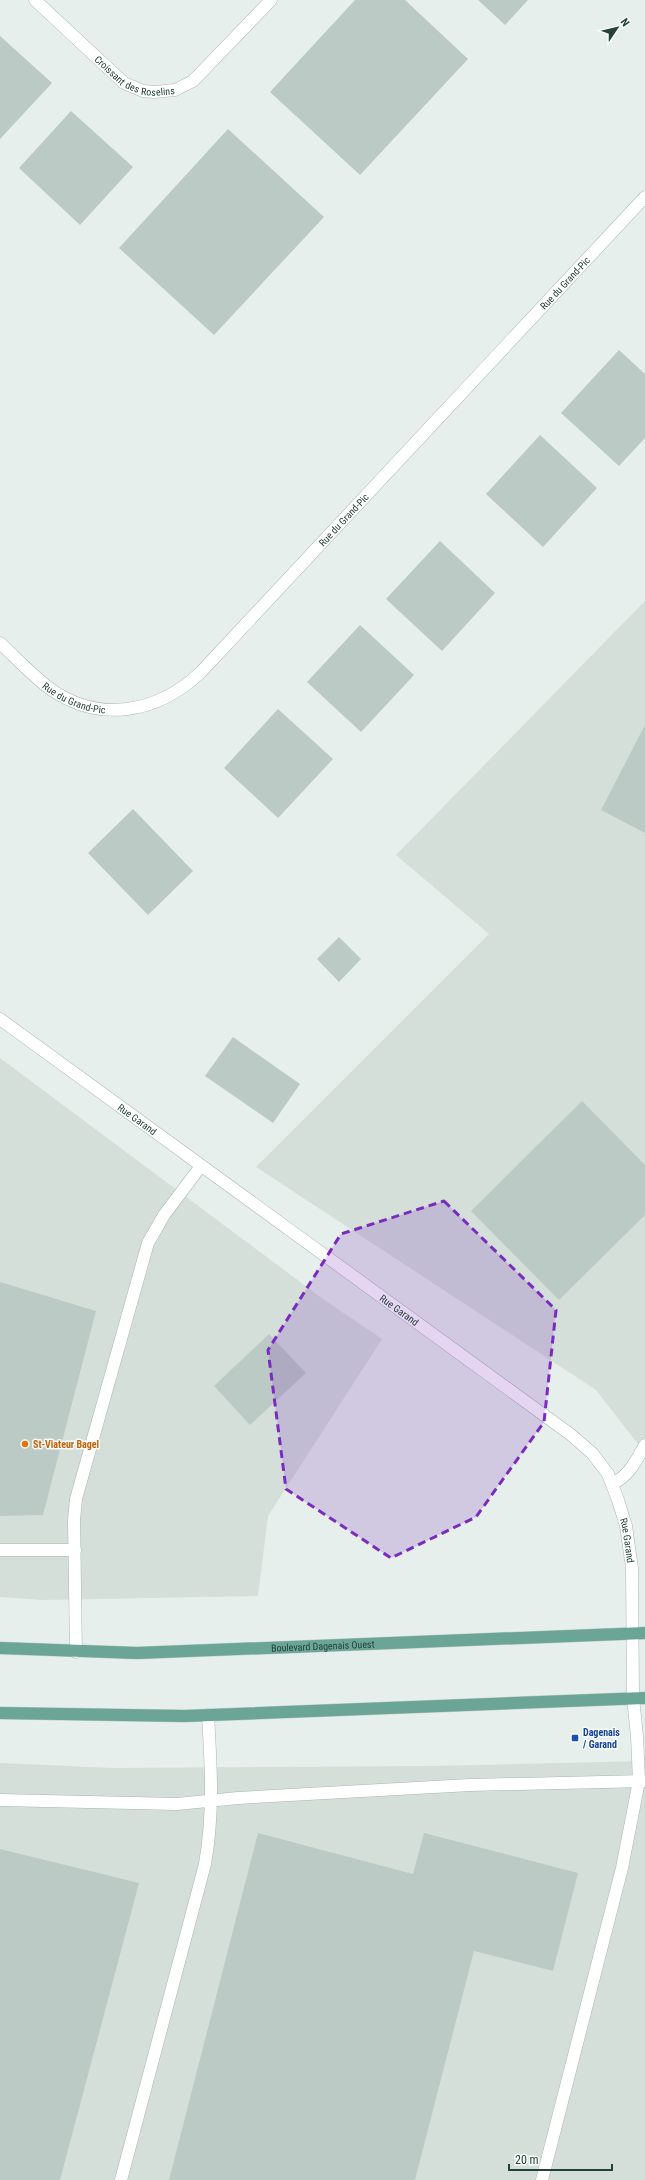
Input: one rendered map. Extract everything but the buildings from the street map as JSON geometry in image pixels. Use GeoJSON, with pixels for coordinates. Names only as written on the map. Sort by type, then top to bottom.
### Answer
{"type":"FeatureCollection","features":[{"type":"Feature","properties":{"kind":"main road","name":"Boulevard Dagenais Ouest"},"geometry":{"type":"LineString","coordinates":[[0,1648],[76,1652],[137,1653],[256,1649],[477,1638],[639,1633]]}},
{"type":"Feature","properties":{"kind":"main road"},"geometry":{"type":"LineString","coordinates":[[0,1713],[208,1715],[639,1698]]}},
{"type":"Feature","properties":{"kind":"street","name":"Croissant des Roselins"},"geometry":{"type":"LineString","coordinates":[[35,0],[124,83],[144,91],[154,92],[175,90],[193,81],[271,0]]}},
{"type":"Feature","properties":{"kind":"street","name":"Rue du Grand-Pic"},"geometry":{"type":"LineString","coordinates":[[0,643],[49,688],[62,696],[90,706],[120,710],[135,708],[149,705],[177,692],[200,673],[645,196]]}},
{"type":"Feature","properties":{"kind":"street","name":"Rue Garand"},"geometry":{"type":"LineString","coordinates":[[2,1025],[201,1166],[570,1434],[592,1453],[600,1463],[612,1484],[626,1526],[639,1633],[639,1698],[637,1736],[642,1781],[622,1868],[542,2180]]}},
{"type":"Feature","properties":{"kind":"street"},"geometry":{"type":"LineString","coordinates":[[76,1652],[74,1520],[82,1476],[148,1243],[164,1215],[201,1166]]}},
{"type":"Feature","properties":{"kind":"street"},"geometry":{"type":"LineString","coordinates":[[612,1484],[625,1476],[645,1445]]}},
{"type":"Feature","properties":{"kind":"street"},"geometry":{"type":"LineString","coordinates":[[0,1550],[75,1550]]}},
{"type":"Feature","properties":{"kind":"street"},"geometry":{"type":"LineString","coordinates":[[121,2180],[205,1864],[210,1833],[212,1800],[208,1715]]}},
{"type":"Feature","properties":{"kind":"street"},"geometry":{"type":"LineString","coordinates":[[0,1800],[178,1804],[212,1800],[470,1785],[642,1781]]}},
{"type":"Feature","properties":{"kind":"highlighted area"},"geometry":{"type":"Polygon","coordinates":[[[444,1201],[556,1310],[544,1422],[476,1517],[391,1558],[286,1489],[268,1350],[341,1234],[444,1201]]]}},
{"type":"Feature","properties":{"kind":"shaded area"},"geometry":{"type":"Polygon","coordinates":[[[645,601],[645,1453],[596,1390],[256,1167],[489,934],[396,855],[645,601]]]}},
{"type":"Feature","properties":{"kind":"shaded area"},"geometry":{"type":"Polygon","coordinates":[[[0,1058],[323,1299],[382,1339],[268,1516],[258,1596],[43,1600],[0,1597],[0,1058]]]}},
{"type":"Feature","properties":{"kind":"shaded area"},"geometry":{"type":"Polygon","coordinates":[[[645,1761],[645,2180],[0,2180],[0,1763],[113,1768],[430,1766],[645,1761]]]}},
{"type":"Feature","properties":{"kind":"place","name":"St-Viateur Bagel"},"geometry":{"type":"Point","coordinates":[25,1444]}},
{"type":"Feature","properties":{"kind":"place","name":"Dagenais / Garand"},"geometry":{"type":"Point","coordinates":[575,1738]}}]}
